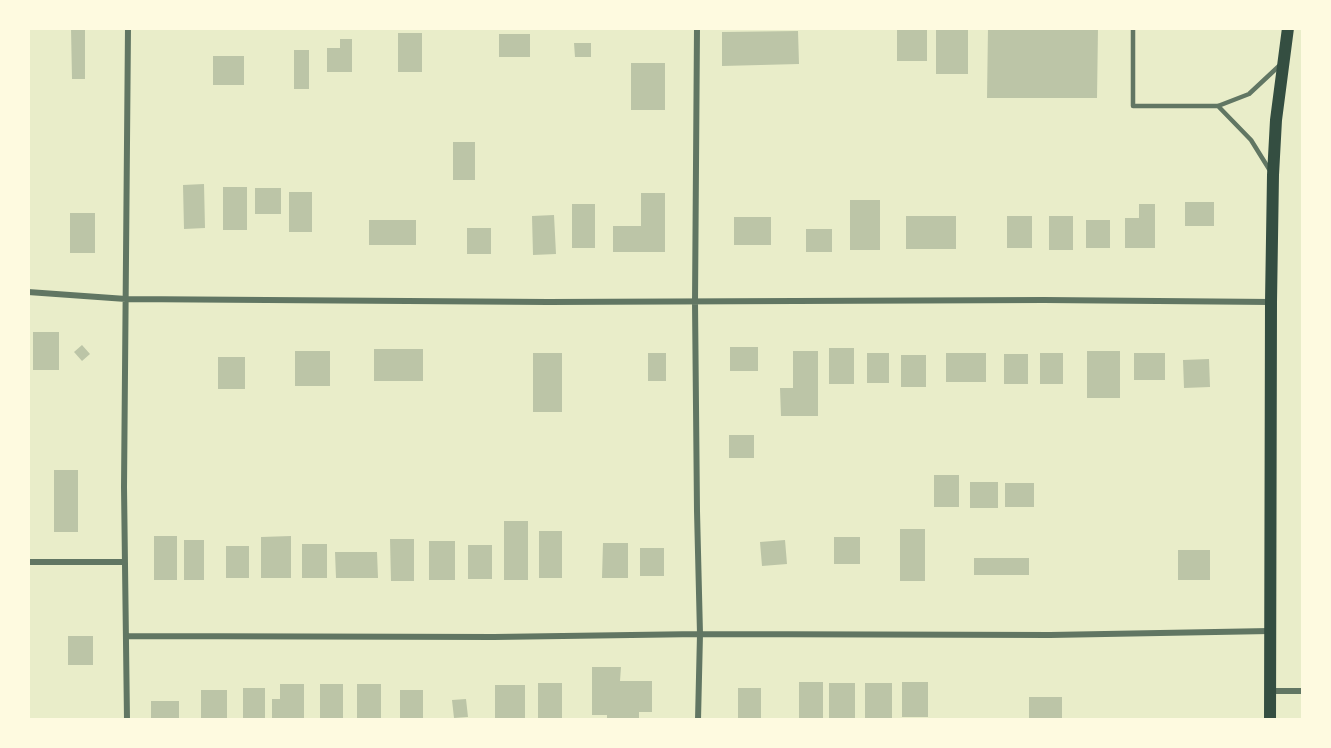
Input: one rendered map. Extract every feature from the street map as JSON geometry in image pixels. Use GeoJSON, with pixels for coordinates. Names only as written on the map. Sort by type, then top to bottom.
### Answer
{"type":"FeatureCollection","features":[{"type":"Feature","properties":{"kind":"main road"},"geometry":{"type":"LineString","coordinates":[[1270,720],[1273,175],[1276,120],[1288,28]]}},
{"type":"Feature","properties":{"kind":"street"},"geometry":{"type":"LineString","coordinates":[[127,720],[125,562],[128,28]]}},
{"type":"Feature","properties":{"kind":"street"},"geometry":{"type":"LineString","coordinates":[[697,28],[695,302],[700,634],[698,720]]}},
{"type":"Feature","properties":{"kind":"street"},"geometry":{"type":"LineString","coordinates":[[28,292],[126,299],[1271,302]]}},
{"type":"Feature","properties":{"kind":"street"},"geometry":{"type":"LineString","coordinates":[[28,562],[125,562]]}},
{"type":"Feature","properties":{"kind":"street"},"geometry":{"type":"LineString","coordinates":[[126,636],[1050,635],[1270,631]]}},
{"type":"Feature","properties":{"kind":"street"},"geometry":{"type":"LineString","coordinates":[[1270,691],[1302,691]]}},
{"type":"Feature","properties":{"kind":"lane"},"geometry":{"type":"LineString","coordinates":[[1133,28],[1133,106],[1218,106],[1249,94],[1283,63]]}},
{"type":"Feature","properties":{"kind":"lane"},"geometry":{"type":"LineString","coordinates":[[1218,106],[1251,140],[1273,175]]}},
{"type":"Feature","properties":{"kind":"building"},"geometry":{"type":"Polygon","coordinates":[[[71,28],[85,28],[85,79],[72,79],[71,28]]]}},
{"type":"Feature","properties":{"kind":"building"},"geometry":{"type":"Polygon","coordinates":[[[897,28],[927,28],[927,61],[897,61],[897,28]]]}},
{"type":"Feature","properties":{"kind":"building"},"geometry":{"type":"Polygon","coordinates":[[[936,28],[968,28],[968,74],[936,74],[936,28]]]}},
{"type":"Feature","properties":{"kind":"building"},"geometry":{"type":"Polygon","coordinates":[[[988,28],[1098,28],[1097,98],[987,98],[988,28]]]}},
{"type":"Feature","properties":{"kind":"building"},"geometry":{"type":"Polygon","coordinates":[[[798,31],[799,64],[722,66],[722,32],[798,31]]]}},
{"type":"Feature","properties":{"kind":"building"},"geometry":{"type":"Polygon","coordinates":[[[398,33],[422,33],[422,72],[398,72],[398,33]]]}},
{"type":"Feature","properties":{"kind":"building"},"geometry":{"type":"Polygon","coordinates":[[[499,34],[530,34],[530,57],[499,57],[499,34]]]}},
{"type":"Feature","properties":{"kind":"building"},"geometry":{"type":"Polygon","coordinates":[[[340,39],[352,39],[352,72],[327,72],[327,48],[340,48],[340,39]]]}},
{"type":"Feature","properties":{"kind":"building"},"geometry":{"type":"Polygon","coordinates":[[[574,43],[591,43],[591,57],[575,57],[574,43]]]}},
{"type":"Feature","properties":{"kind":"building"},"geometry":{"type":"Polygon","coordinates":[[[294,50],[309,50],[309,89],[294,89],[294,50]]]}},
{"type":"Feature","properties":{"kind":"building"},"geometry":{"type":"Polygon","coordinates":[[[213,56],[244,56],[244,85],[213,85],[213,56]]]}},
{"type":"Feature","properties":{"kind":"building"},"geometry":{"type":"Polygon","coordinates":[[[631,63],[665,63],[665,110],[631,110],[631,63]]]}},
{"type":"Feature","properties":{"kind":"building"},"geometry":{"type":"Polygon","coordinates":[[[453,142],[475,142],[475,180],[453,180],[453,142]]]}},
{"type":"Feature","properties":{"kind":"building"},"geometry":{"type":"Polygon","coordinates":[[[204,184],[205,228],[184,229],[183,185],[204,184]]]}},
{"type":"Feature","properties":{"kind":"building"},"geometry":{"type":"Polygon","coordinates":[[[223,187],[247,187],[247,230],[223,230],[223,187]]]}},
{"type":"Feature","properties":{"kind":"building"},"geometry":{"type":"Polygon","coordinates":[[[255,188],[281,188],[281,214],[255,214],[255,188]]]}},
{"type":"Feature","properties":{"kind":"building"},"geometry":{"type":"Polygon","coordinates":[[[289,192],[312,192],[312,232],[289,232],[289,192]]]}},
{"type":"Feature","properties":{"kind":"building"},"geometry":{"type":"Polygon","coordinates":[[[641,193],[665,193],[665,252],[613,252],[613,226],[641,226],[641,193]]]}},
{"type":"Feature","properties":{"kind":"building"},"geometry":{"type":"Polygon","coordinates":[[[850,200],[880,200],[880,250],[850,250],[850,200]]]}},
{"type":"Feature","properties":{"kind":"building"},"geometry":{"type":"Polygon","coordinates":[[[1185,202],[1214,202],[1214,226],[1185,226],[1185,202]]]}},
{"type":"Feature","properties":{"kind":"building"},"geometry":{"type":"Polygon","coordinates":[[[572,204],[595,204],[595,248],[572,248],[572,204]]]}},
{"type":"Feature","properties":{"kind":"building"},"geometry":{"type":"Polygon","coordinates":[[[1139,204],[1155,204],[1155,248],[1125,248],[1125,218],[1139,218],[1139,204]]]}},
{"type":"Feature","properties":{"kind":"building"},"geometry":{"type":"Polygon","coordinates":[[[70,213],[95,213],[95,253],[70,253],[70,213]]]}},
{"type":"Feature","properties":{"kind":"building"},"geometry":{"type":"Polygon","coordinates":[[[554,215],[556,254],[533,255],[532,216],[554,215]]]}},
{"type":"Feature","properties":{"kind":"building"},"geometry":{"type":"Polygon","coordinates":[[[906,216],[956,216],[956,249],[906,249],[906,216]]]}},
{"type":"Feature","properties":{"kind":"building"},"geometry":{"type":"Polygon","coordinates":[[[1007,216],[1032,216],[1032,248],[1007,248],[1007,216]]]}},
{"type":"Feature","properties":{"kind":"building"},"geometry":{"type":"Polygon","coordinates":[[[1049,216],[1073,216],[1073,250],[1049,250],[1049,216]]]}},
{"type":"Feature","properties":{"kind":"building"},"geometry":{"type":"Polygon","coordinates":[[[734,217],[771,217],[771,245],[734,245],[734,217]]]}},
{"type":"Feature","properties":{"kind":"building"},"geometry":{"type":"Polygon","coordinates":[[[369,220],[416,220],[416,245],[369,245],[369,220]]]}},
{"type":"Feature","properties":{"kind":"building"},"geometry":{"type":"Polygon","coordinates":[[[1086,220],[1110,220],[1110,248],[1086,248],[1086,220]]]}},
{"type":"Feature","properties":{"kind":"building"},"geometry":{"type":"Polygon","coordinates":[[[467,228],[491,228],[491,254],[467,254],[467,228]]]}},
{"type":"Feature","properties":{"kind":"building"},"geometry":{"type":"Polygon","coordinates":[[[806,229],[832,229],[832,252],[806,252],[806,229]]]}},
{"type":"Feature","properties":{"kind":"building"},"geometry":{"type":"Polygon","coordinates":[[[33,332],[59,332],[59,370],[33,370],[33,332]]]}},
{"type":"Feature","properties":{"kind":"building"},"geometry":{"type":"Polygon","coordinates":[[[82,345],[90,354],[82,361],[74,352],[82,345]]]}},
{"type":"Feature","properties":{"kind":"building"},"geometry":{"type":"Polygon","coordinates":[[[730,347],[758,347],[758,371],[730,371],[730,347]]]}},
{"type":"Feature","properties":{"kind":"building"},"geometry":{"type":"Polygon","coordinates":[[[829,348],[854,348],[854,384],[829,384],[829,348]]]}},
{"type":"Feature","properties":{"kind":"building"},"geometry":{"type":"Polygon","coordinates":[[[374,349],[423,349],[423,381],[374,381],[374,349]]]}},
{"type":"Feature","properties":{"kind":"building"},"geometry":{"type":"Polygon","coordinates":[[[295,351],[330,351],[330,386],[295,386],[295,351]]]}},
{"type":"Feature","properties":{"kind":"building"},"geometry":{"type":"Polygon","coordinates":[[[793,351],[818,351],[818,416],[781,416],[780,388],[793,388],[793,351]]]}},
{"type":"Feature","properties":{"kind":"building"},"geometry":{"type":"Polygon","coordinates":[[[1087,351],[1120,351],[1120,398],[1087,398],[1087,351]]]}},
{"type":"Feature","properties":{"kind":"building"},"geometry":{"type":"Polygon","coordinates":[[[533,353],[562,353],[562,412],[533,412],[533,353]]]}},
{"type":"Feature","properties":{"kind":"building"},"geometry":{"type":"Polygon","coordinates":[[[648,353],[666,353],[666,381],[648,381],[648,353]]]}},
{"type":"Feature","properties":{"kind":"building"},"geometry":{"type":"Polygon","coordinates":[[[867,353],[889,353],[889,383],[867,383],[867,353]]]}},
{"type":"Feature","properties":{"kind":"building"},"geometry":{"type":"Polygon","coordinates":[[[946,353],[986,353],[986,382],[946,382],[946,353]]]}},
{"type":"Feature","properties":{"kind":"building"},"geometry":{"type":"Polygon","coordinates":[[[1040,353],[1063,353],[1063,384],[1040,384],[1040,353]]]}},
{"type":"Feature","properties":{"kind":"building"},"geometry":{"type":"Polygon","coordinates":[[[1134,353],[1165,353],[1165,380],[1134,380],[1134,353]]]}},
{"type":"Feature","properties":{"kind":"building"},"geometry":{"type":"Polygon","coordinates":[[[1004,354],[1028,354],[1028,384],[1004,384],[1004,354]]]}},
{"type":"Feature","properties":{"kind":"building"},"geometry":{"type":"Polygon","coordinates":[[[901,355],[926,355],[926,387],[901,387],[901,355]]]}},
{"type":"Feature","properties":{"kind":"building"},"geometry":{"type":"Polygon","coordinates":[[[218,357],[245,357],[245,389],[218,389],[218,357]]]}},
{"type":"Feature","properties":{"kind":"building"},"geometry":{"type":"Polygon","coordinates":[[[1209,359],[1210,387],[1184,388],[1183,360],[1209,359]]]}},
{"type":"Feature","properties":{"kind":"building"},"geometry":{"type":"Polygon","coordinates":[[[729,435],[754,435],[754,458],[729,458],[729,435]]]}},
{"type":"Feature","properties":{"kind":"building"},"geometry":{"type":"Polygon","coordinates":[[[54,470],[78,470],[78,532],[54,532],[54,470]]]}},
{"type":"Feature","properties":{"kind":"building"},"geometry":{"type":"Polygon","coordinates":[[[934,475],[959,475],[959,507],[934,507],[934,475]]]}},
{"type":"Feature","properties":{"kind":"building"},"geometry":{"type":"Polygon","coordinates":[[[970,482],[998,482],[998,508],[970,508],[970,482]]]}},
{"type":"Feature","properties":{"kind":"building"},"geometry":{"type":"Polygon","coordinates":[[[1005,483],[1034,483],[1034,507],[1005,507],[1005,483]]]}},
{"type":"Feature","properties":{"kind":"building"},"geometry":{"type":"Polygon","coordinates":[[[504,521],[528,521],[528,580],[504,580],[504,521]]]}},
{"type":"Feature","properties":{"kind":"building"},"geometry":{"type":"Polygon","coordinates":[[[900,529],[925,529],[925,581],[900,581],[900,529]]]}},
{"type":"Feature","properties":{"kind":"building"},"geometry":{"type":"Polygon","coordinates":[[[539,531],[562,531],[562,578],[539,578],[539,531]]]}},
{"type":"Feature","properties":{"kind":"building"},"geometry":{"type":"Polygon","coordinates":[[[154,536],[177,536],[177,580],[154,580],[154,536]]]}},
{"type":"Feature","properties":{"kind":"building"},"geometry":{"type":"Polygon","coordinates":[[[291,536],[291,578],[261,578],[261,537],[291,536]]]}},
{"type":"Feature","properties":{"kind":"building"},"geometry":{"type":"Polygon","coordinates":[[[834,537],[860,537],[860,564],[834,564],[834,537]]]}},
{"type":"Feature","properties":{"kind":"building"},"geometry":{"type":"Polygon","coordinates":[[[390,539],[414,539],[414,581],[391,581],[390,539]]]}},
{"type":"Feature","properties":{"kind":"building"},"geometry":{"type":"Polygon","coordinates":[[[184,540],[204,540],[204,580],[184,580],[184,540]]]}},
{"type":"Feature","properties":{"kind":"building"},"geometry":{"type":"Polygon","coordinates":[[[785,540],[787,564],[762,566],[760,542],[785,540]]]}},
{"type":"Feature","properties":{"kind":"building"},"geometry":{"type":"Polygon","coordinates":[[[429,541],[455,541],[455,580],[429,580],[429,541]]]}},
{"type":"Feature","properties":{"kind":"building"},"geometry":{"type":"Polygon","coordinates":[[[603,543],[628,543],[628,578],[602,578],[603,543]]]}},
{"type":"Feature","properties":{"kind":"building"},"geometry":{"type":"Polygon","coordinates":[[[302,544],[327,544],[327,578],[302,578],[302,544]]]}},
{"type":"Feature","properties":{"kind":"building"},"geometry":{"type":"Polygon","coordinates":[[[468,545],[492,545],[492,579],[468,579],[468,545]]]}},
{"type":"Feature","properties":{"kind":"building"},"geometry":{"type":"Polygon","coordinates":[[[226,546],[249,546],[249,578],[226,578],[226,546]]]}},
{"type":"Feature","properties":{"kind":"building"},"geometry":{"type":"Polygon","coordinates":[[[640,548],[664,548],[664,576],[640,576],[640,548]]]}},
{"type":"Feature","properties":{"kind":"building"},"geometry":{"type":"Polygon","coordinates":[[[1178,550],[1210,550],[1210,580],[1178,580],[1178,550]]]}},
{"type":"Feature","properties":{"kind":"building"},"geometry":{"type":"Polygon","coordinates":[[[335,552],[377,552],[378,578],[336,578],[335,552]]]}},
{"type":"Feature","properties":{"kind":"building"},"geometry":{"type":"Polygon","coordinates":[[[974,558],[1029,558],[1029,575],[974,575],[974,558]]]}},
{"type":"Feature","properties":{"kind":"building"},"geometry":{"type":"Polygon","coordinates":[[[68,636],[93,636],[93,665],[68,665],[68,636]]]}},
{"type":"Feature","properties":{"kind":"building"},"geometry":{"type":"Polygon","coordinates":[[[592,667],[621,667],[620,681],[652,681],[652,712],[639,712],[639,720],[607,720],[607,715],[592,715],[592,667]]]}},
{"type":"Feature","properties":{"kind":"building"},"geometry":{"type":"Polygon","coordinates":[[[799,682],[823,682],[823,718],[799,718],[799,682]]]}},
{"type":"Feature","properties":{"kind":"building"},"geometry":{"type":"Polygon","coordinates":[[[902,682],[928,682],[928,717],[902,717],[902,682]]]}},
{"type":"Feature","properties":{"kind":"building"},"geometry":{"type":"Polygon","coordinates":[[[538,683],[562,683],[562,720],[538,720],[538,683]]]}},
{"type":"Feature","properties":{"kind":"building"},"geometry":{"type":"Polygon","coordinates":[[[829,683],[855,683],[855,720],[829,720],[829,683]]]}},
{"type":"Feature","properties":{"kind":"building"},"geometry":{"type":"Polygon","coordinates":[[[865,683],[892,683],[892,720],[865,720],[865,683]]]}},
{"type":"Feature","properties":{"kind":"building"},"geometry":{"type":"Polygon","coordinates":[[[280,684],[304,684],[304,720],[272,720],[272,699],[280,699],[280,684]]]}},
{"type":"Feature","properties":{"kind":"building"},"geometry":{"type":"Polygon","coordinates":[[[320,684],[343,684],[343,720],[320,720],[320,684]]]}},
{"type":"Feature","properties":{"kind":"building"},"geometry":{"type":"Polygon","coordinates":[[[357,684],[381,684],[381,720],[357,720],[357,684]]]}},
{"type":"Feature","properties":{"kind":"building"},"geometry":{"type":"Polygon","coordinates":[[[495,685],[525,685],[525,720],[495,720],[495,685]]]}},
{"type":"Feature","properties":{"kind":"building"},"geometry":{"type":"Polygon","coordinates":[[[243,688],[265,688],[265,720],[243,720],[243,688]]]}},
{"type":"Feature","properties":{"kind":"building"},"geometry":{"type":"Polygon","coordinates":[[[738,688],[761,688],[761,720],[738,720],[738,688]]]}},
{"type":"Feature","properties":{"kind":"building"},"geometry":{"type":"Polygon","coordinates":[[[201,690],[227,690],[227,720],[201,720],[201,690]]]}},
{"type":"Feature","properties":{"kind":"building"},"geometry":{"type":"Polygon","coordinates":[[[400,690],[423,690],[423,720],[400,720],[400,690]]]}},
{"type":"Feature","properties":{"kind":"building"},"geometry":{"type":"Polygon","coordinates":[[[1029,697],[1062,697],[1062,720],[1029,720],[1029,697]]]}},
{"type":"Feature","properties":{"kind":"building"},"geometry":{"type":"Polygon","coordinates":[[[466,699],[468,717],[454,718],[452,700],[466,699]]]}},
{"type":"Feature","properties":{"kind":"building"},"geometry":{"type":"Polygon","coordinates":[[[151,701],[179,701],[179,720],[151,720],[151,701]]]}}]}
